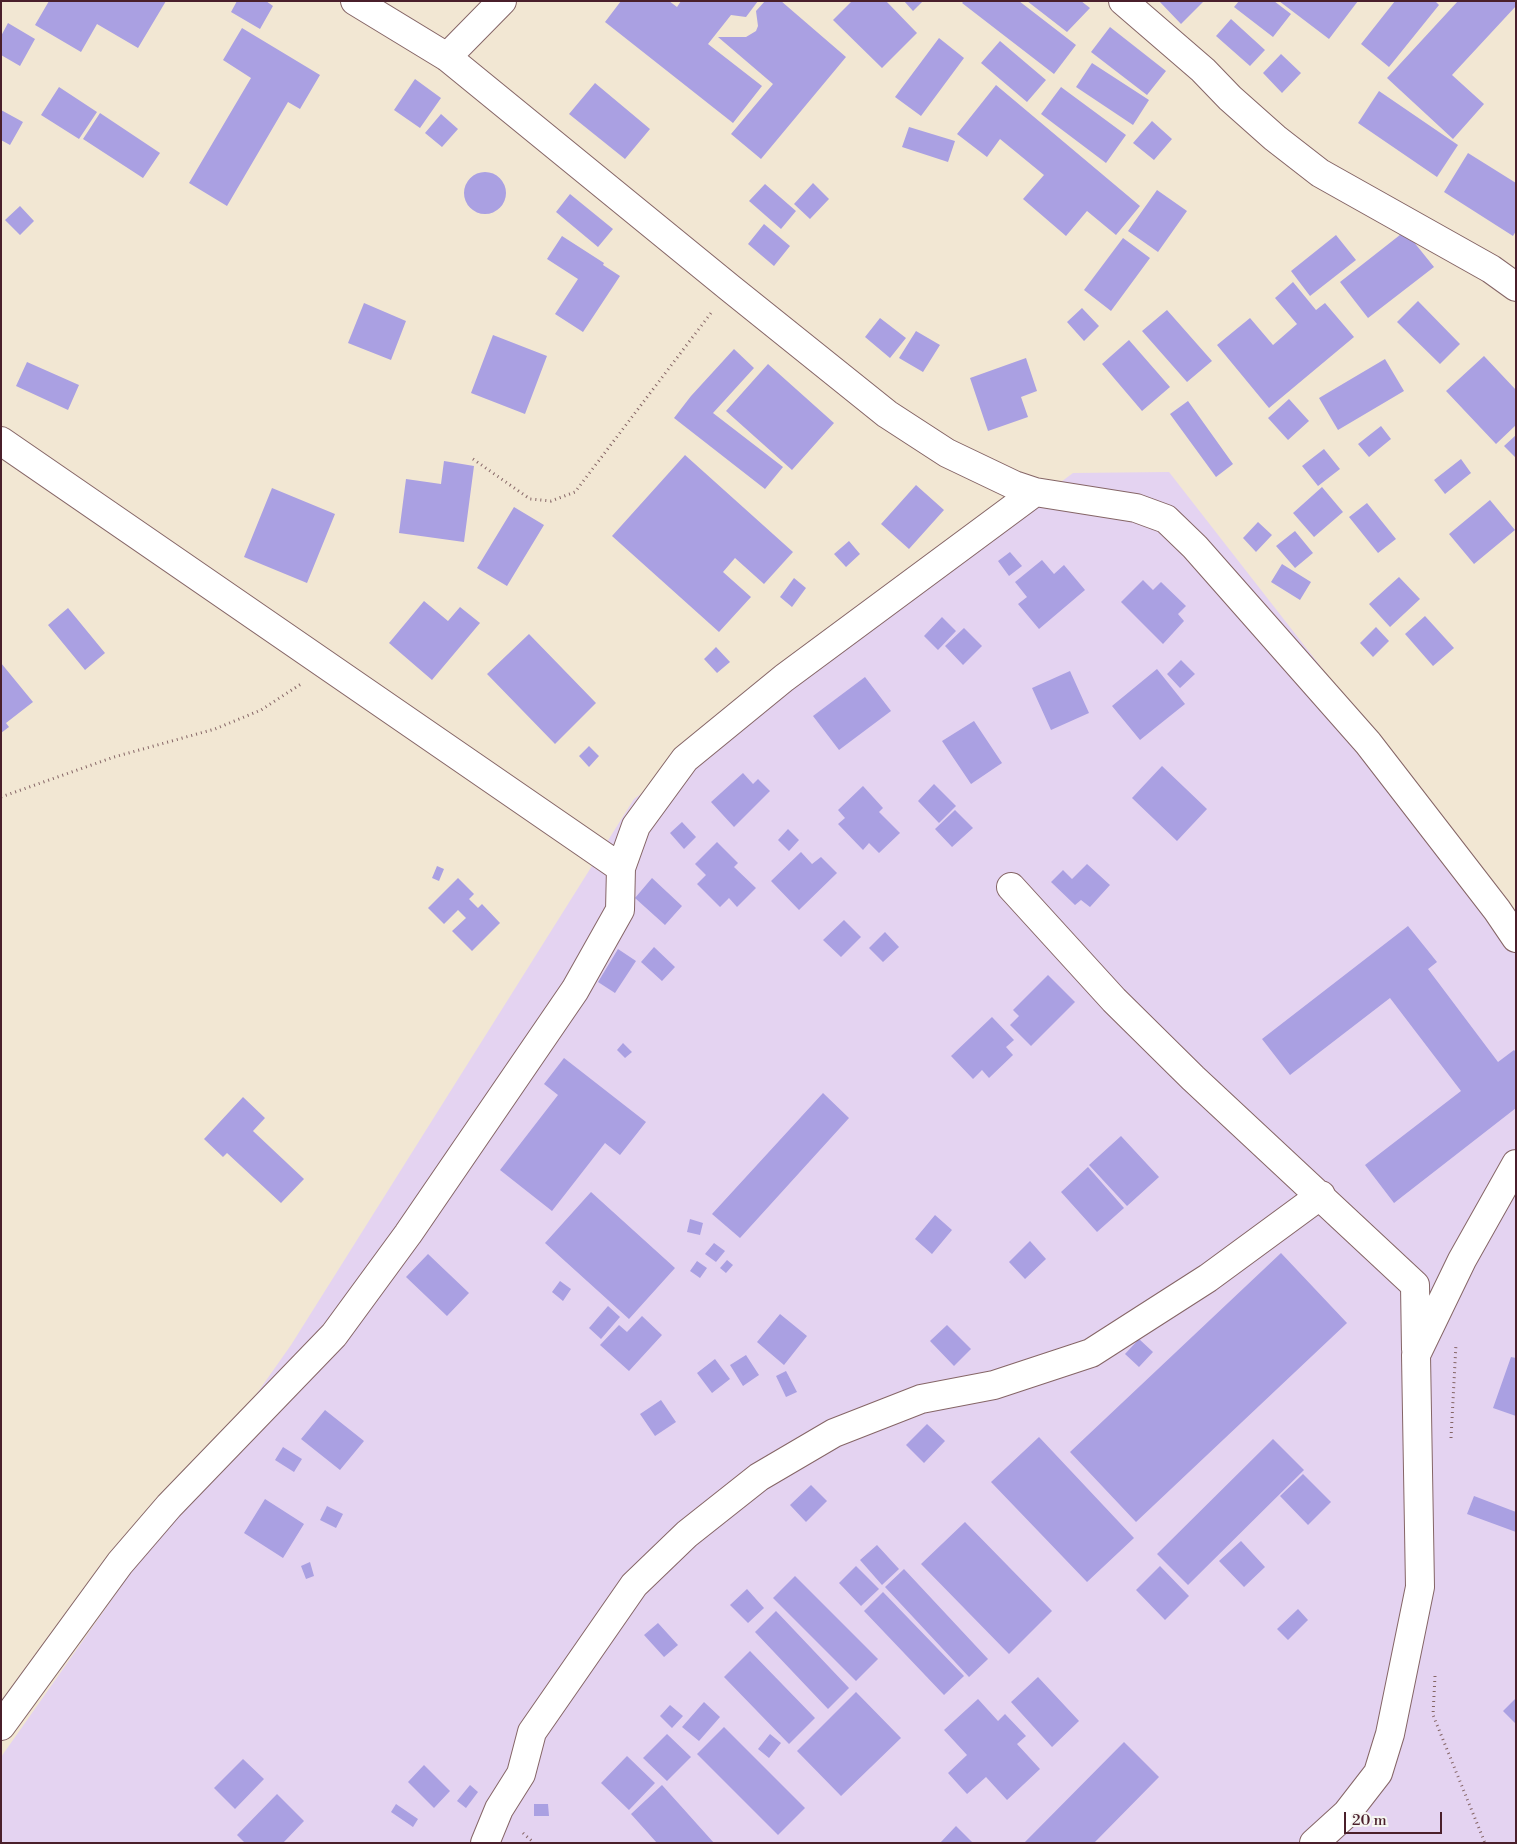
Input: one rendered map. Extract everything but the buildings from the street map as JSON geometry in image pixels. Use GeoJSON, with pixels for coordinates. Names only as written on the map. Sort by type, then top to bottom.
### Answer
{"type":"FeatureCollection","features":[{"type":"Feature","properties":{"kind":"street"},"geometry":{"type":"LineString","coordinates":[[355,1],[448,58],[887,414],[947,453],[1014,485],[1035,492],[1136,508],[1166,519],[1195,547],[1368,743],[1497,910],[1516,938]]}},
{"type":"Feature","properties":{"kind":"street"},"geometry":{"type":"LineString","coordinates":[[448,58],[502,1]]}},
{"type":"Feature","properties":{"kind":"street"},"geometry":{"type":"LineString","coordinates":[[1123,1],[1203,70],[1230,98],[1268,132],[1320,173],[1491,269],[1516,286]]}},
{"type":"Feature","properties":{"kind":"street"},"geometry":{"type":"LineString","coordinates":[[1,441],[621,868]]}},
{"type":"Feature","properties":{"kind":"street"},"geometry":{"type":"LineString","coordinates":[[1,1726],[9,1698],[170,1506],[334,1335],[408,1234],[574,990],[620,910],[621,868],[636,826],[685,759],[784,678],[1035,492]]}},
{"type":"Feature","properties":{"kind":"street"},"geometry":{"type":"LineString","coordinates":[[1011,887],[1114,1000],[1193,1078],[1415,1284],[1420,1587],[1390,1734],[1378,1773],[1347,1812],[1314,1843]]}},
{"type":"Feature","properties":{"kind":"street"},"geometry":{"type":"LineString","coordinates":[[1416,1355],[1462,1260],[1516,1164]]}},
{"type":"Feature","properties":{"kind":"street"},"geometry":{"type":"LineString","coordinates":[[484,1843],[499,1809],[521,1774],[532,1732],[634,1585],[687,1534],[759,1478],[834,1433],[921,1399],[994,1385],[1091,1353],[1208,1278],[1321,1195]]}},
{"type":"Feature","properties":{"kind":"path"},"geometry":{"type":"LineString","coordinates":[[473,459],[530,500],[552,501],[575,492],[730,288]]}},
{"type":"Feature","properties":{"kind":"path"},"geometry":{"type":"LineString","coordinates":[[1,797],[114,757],[214,729],[262,710],[328,667]]}},
{"type":"Feature","properties":{"kind":"shaded area"},"geometry":{"type":"Polygon","coordinates":[[[1169,472],[1516,917],[1516,1843],[1,1843],[1,1757],[291,1345],[634,799],[1073,473],[1169,472]]]}}]}
